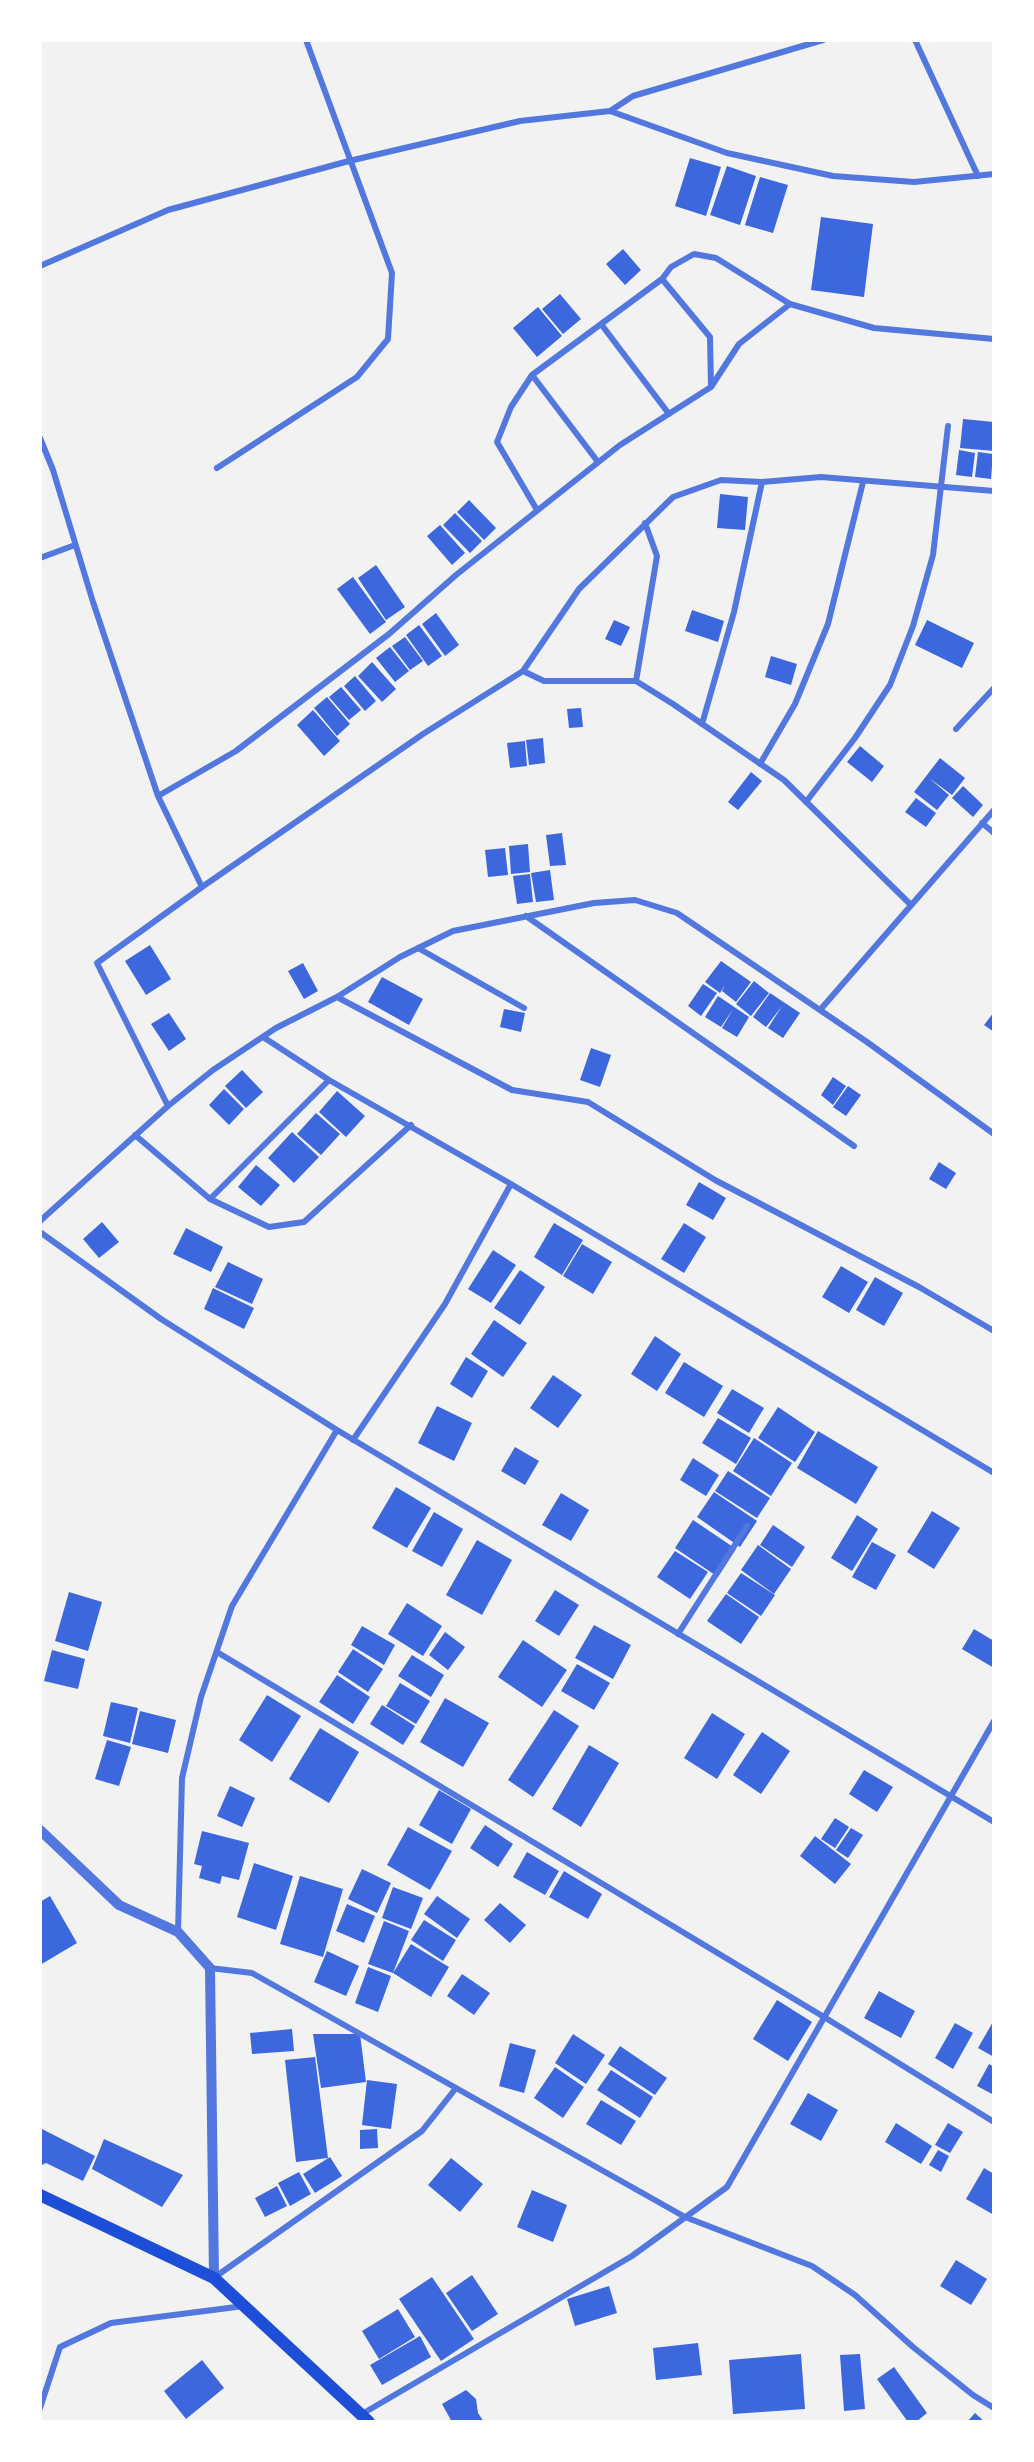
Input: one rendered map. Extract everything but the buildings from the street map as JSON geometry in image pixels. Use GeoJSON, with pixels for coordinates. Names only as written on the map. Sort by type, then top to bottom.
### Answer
{"type":"FeatureCollection","features":[{"type":"Feature","properties":{"kind":"main road"},"geometry":{"type":"LineString","coordinates":[[40,2195],[214,2278],[366,2418]]}},
{"type":"Feature","properties":{"kind":"street"},"geometry":{"type":"LineString","coordinates":[[218,468],[357,377],[388,339],[392,273],[306,40]]}},
{"type":"Feature","properties":{"kind":"street"},"geometry":{"type":"LineString","coordinates":[[610,111],[633,96],[823,40]]}},
{"type":"Feature","properties":{"kind":"street"},"geometry":{"type":"LineString","coordinates":[[915,40],[978,176]]}},
{"type":"Feature","properties":{"kind":"street"},"geometry":{"type":"LineString","coordinates":[[40,266],[168,210],[349,161],[520,121],[610,111],[727,153],[833,177],[914,182],[993,174]]}},
{"type":"Feature","properties":{"kind":"street"},"geometry":{"type":"LineString","coordinates":[[537,510],[497,442],[511,407],[532,375],[662,279],[671,267],[694,254],[717,258],[790,304],[874,328],[993,339]]}},
{"type":"Feature","properties":{"kind":"street"},"geometry":{"type":"LineString","coordinates":[[662,279],[710,337],[711,387]]}},
{"type":"Feature","properties":{"kind":"street"},"geometry":{"type":"LineString","coordinates":[[158,796],[236,751],[389,634],[456,575],[598,462],[711,387],[739,344],[790,304]]}},
{"type":"Feature","properties":{"kind":"street"},"geometry":{"type":"LineString","coordinates":[[601,324],[669,414]]}},
{"type":"Feature","properties":{"kind":"street"},"geometry":{"type":"LineString","coordinates":[[532,375],[598,462]]}},
{"type":"Feature","properties":{"kind":"street"},"geometry":{"type":"LineString","coordinates":[[806,802],[855,738],[890,685],[914,626],[933,555],[948,426]]}},
{"type":"Feature","properties":{"kind":"street"},"geometry":{"type":"LineString","coordinates":[[40,438],[53,470],[75,545],[158,796],[202,887]]}},
{"type":"Feature","properties":{"kind":"street"},"geometry":{"type":"LineString","coordinates":[[168,1106],[98,963],[202,887],[423,734],[523,671],[579,589],[674,497],[721,480],[762,482],[821,477],[993,491]]}},
{"type":"Feature","properties":{"kind":"street"},"geometry":{"type":"LineString","coordinates":[[702,724],[734,612],[762,482]]}},
{"type":"Feature","properties":{"kind":"street"},"geometry":{"type":"LineString","coordinates":[[760,764],[795,704],[828,624],[862,482]]}},
{"type":"Feature","properties":{"kind":"street"},"geometry":{"type":"LineString","coordinates":[[636,681],[657,556],[645,523]]}},
{"type":"Feature","properties":{"kind":"street"},"geometry":{"type":"LineString","coordinates":[[40,558],[75,545]]}},
{"type":"Feature","properties":{"kind":"street"},"geometry":{"type":"LineString","coordinates":[[523,671],[544,681],[636,681],[784,780],[912,905]]}},
{"type":"Feature","properties":{"kind":"street"},"geometry":{"type":"LineString","coordinates":[[956,729],[993,688]]}},
{"type":"Feature","properties":{"kind":"street"},"geometry":{"type":"LineString","coordinates":[[820,1010],[993,810]]}},
{"type":"Feature","properties":{"kind":"street"},"geometry":{"type":"LineString","coordinates":[[982,824],[993,833]]}},
{"type":"Feature","properties":{"kind":"street"},"geometry":{"type":"LineString","coordinates":[[40,1221],[168,1106],[213,1071],[276,1028],[337,997],[418,948],[453,931],[594,903],[635,900],[677,913],[820,1010],[993,1134]]}},
{"type":"Feature","properties":{"kind":"street"},"geometry":{"type":"LineString","coordinates":[[525,916],[854,1146]]}},
{"type":"Feature","properties":{"kind":"street"},"geometry":{"type":"LineString","coordinates":[[418,948],[524,1008]]}},
{"type":"Feature","properties":{"kind":"street"},"geometry":{"type":"LineString","coordinates":[[337,997],[512,1090],[588,1102],[715,1180],[919,1287],[993,1331]]}},
{"type":"Feature","properties":{"kind":"street"},"geometry":{"type":"LineString","coordinates":[[263,1037],[329,1080],[511,1184],[993,1473]]}},
{"type":"Feature","properties":{"kind":"street"},"geometry":{"type":"LineString","coordinates":[[210,1199],[329,1080]]}},
{"type":"Feature","properties":{"kind":"street"},"geometry":{"type":"LineString","coordinates":[[135,1135],[210,1199],[269,1227],[304,1222],[411,1125]]}},
{"type":"Feature","properties":{"kind":"street"},"geometry":{"type":"LineString","coordinates":[[353,1440],[445,1304],[511,1184]]}},
{"type":"Feature","properties":{"kind":"street"},"geometry":{"type":"LineString","coordinates":[[40,1232],[161,1319],[353,1440],[993,1822]]}},
{"type":"Feature","properties":{"kind":"street"},"geometry":{"type":"LineString","coordinates":[[178,1932],[182,1778],[201,1697],[232,1606],[337,1430]]}},
{"type":"Feature","properties":{"kind":"street"},"geometry":{"type":"LineString","coordinates":[[678,1634],[747,1526]]}},
{"type":"Feature","properties":{"kind":"street"},"geometry":{"type":"LineString","coordinates":[[217,1652],[824,2017],[993,2122]]}},
{"type":"Feature","properties":{"kind":"street"},"geometry":{"type":"LineString","coordinates":[[366,2418],[632,2256],[727,2187],[993,1721]]}},
{"type":"Feature","properties":{"kind":"street"},"geometry":{"type":"LineString","coordinates":[[40,1830],[119,1905],[178,1932],[210,1968],[214,2278]]}},
{"type":"Feature","properties":{"kind":"street"},"geometry":{"type":"LineString","coordinates":[[210,1968],[252,1973],[685,2217],[812,2266],[855,2295],[913,2347],[993,2408]]}},
{"type":"Feature","properties":{"kind":"street"},"geometry":{"type":"LineString","coordinates":[[214,2278],[422,2131],[456,2088]]}},
{"type":"Feature","properties":{"kind":"street"},"geometry":{"type":"LineString","coordinates":[[40,2408],[60,2347],[111,2323],[245,2306]]}}]}
